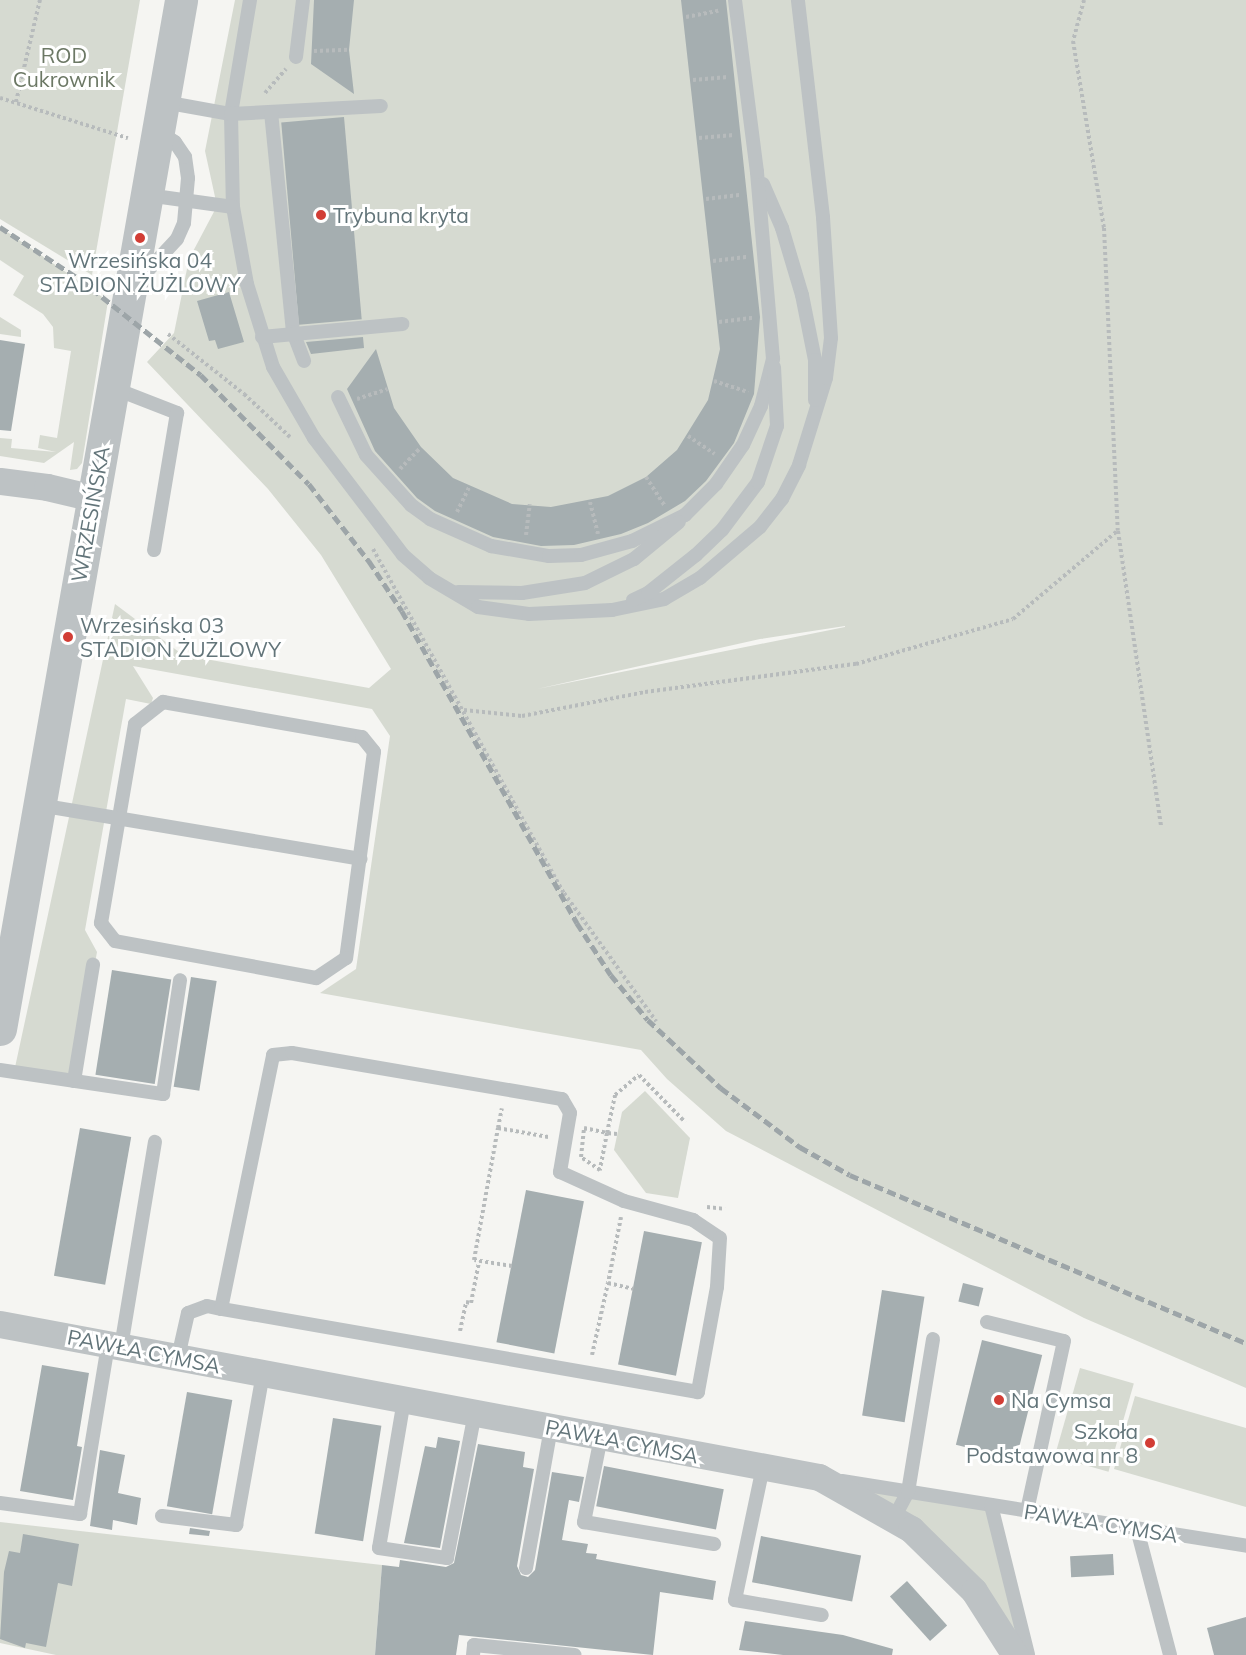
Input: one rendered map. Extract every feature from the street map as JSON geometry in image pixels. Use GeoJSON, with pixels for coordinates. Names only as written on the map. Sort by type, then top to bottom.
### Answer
{"type":"FeatureCollection","features":[{"type":"Feature","properties":{"kind":"street","name":"WRZESIŃSKA"},"geometry":{"type":"LineString","coordinates":[[0,1029],[147,195],[150,124],[181,0]]}},
{"type":"Feature","properties":{"kind":"street"},"geometry":{"type":"LineString","coordinates":[[0,481],[47,487],[93,498]]}},
{"type":"Feature","properties":{"kind":"street","name":"PAWŁA CYMSA"},"geometry":{"type":"LineString","coordinates":[[0,1324],[819,1478]]}},
{"type":"Feature","properties":{"kind":"street"},"geometry":{"type":"LineString","coordinates":[[819,1478],[911,1529],[974,1591],[1015,1655]]}},
{"type":"Feature","properties":{"kind":"lane"},"geometry":{"type":"LineString","coordinates":[[250,0],[231,114],[233,207],[247,284],[262,337],[292,404],[387,537],[429,578],[459,592],[478,607],[499,612],[529,614],[612,610],[664,599],[700,578],[760,528],[782,499],[815,420],[831,338],[823,218],[798,0]]}},
{"type":"Feature","properties":{"kind":"lane"},"geometry":{"type":"LineString","coordinates":[[296,57],[303,0]]}},
{"type":"Feature","properties":{"kind":"lane"},"geometry":{"type":"LineString","coordinates":[[612,610],[648,593],[679,570],[722,530],[758,482],[777,426],[757,172],[732,5]]}},
{"type":"Feature","properties":{"kind":"lane"},"geometry":{"type":"LineString","coordinates":[[150,124],[231,114],[381,106]]}},
{"type":"Feature","properties":{"kind":"lane"},"geometry":{"type":"LineString","coordinates":[[271,112],[293,332],[304,361]]}},
{"type":"Feature","properties":{"kind":"lane"},"geometry":{"type":"LineString","coordinates":[[130,289],[177,239],[186,203],[185,157],[175,142],[150,124]]}},
{"type":"Feature","properties":{"kind":"lane"},"geometry":{"type":"LineString","coordinates":[[757,172],[782,228],[802,295],[815,360],[815,420]]}},
{"type":"Feature","properties":{"kind":"lane"},"geometry":{"type":"LineString","coordinates":[[147,195],[186,203],[233,207]]}},
{"type":"Feature","properties":{"kind":"lane"},"geometry":{"type":"LineString","coordinates":[[262,337],[293,332],[402,324]]}},
{"type":"Feature","properties":{"kind":"lane"},"geometry":{"type":"LineString","coordinates":[[459,592],[522,593],[585,583],[656,544],[716,484],[743,445],[761,406],[773,359]]}},
{"type":"Feature","properties":{"kind":"lane"},"geometry":{"type":"LineString","coordinates":[[113,388],[177,413],[153,550]]}},
{"type":"Feature","properties":{"kind":"lane"},"geometry":{"type":"LineString","coordinates":[[344,399],[366,455],[411,505],[430,519],[491,546],[549,556],[581,555],[632,541],[685,515]]}},
{"type":"Feature","properties":{"kind":"lane"},"geometry":{"type":"LineString","coordinates":[[163,702],[362,737],[374,752],[360,858],[346,958],[316,978],[115,941],[101,923],[135,724],[163,702]]}},
{"type":"Feature","properties":{"kind":"lane"},"geometry":{"type":"LineString","coordinates":[[39,805],[360,858]]}},
{"type":"Feature","properties":{"kind":"lane"},"geometry":{"type":"LineString","coordinates":[[74,1081],[93,965]]}},
{"type":"Feature","properties":{"kind":"lane"},"geometry":{"type":"LineString","coordinates":[[0,1070],[163,1094],[180,980]]}},
{"type":"Feature","properties":{"kind":"lane"},"geometry":{"type":"LineString","coordinates":[[178,1357],[188,1312],[207,1306],[221,1309],[698,1392],[717,1287],[720,1238],[693,1220],[633,1204],[561,1172],[570,1113],[562,1099],[292,1053],[273,1055],[221,1309]]}},
{"type":"Feature","properties":{"kind":"lane"},"geometry":{"type":"LineString","coordinates":[[0,1503],[80,1514],[155,1142]]}},
{"type":"Feature","properties":{"kind":"lane"},"geometry":{"type":"LineString","coordinates":[[987,1322],[1064,1341],[1027,1511]]}},
{"type":"Feature","properties":{"kind":"lane"},"geometry":{"type":"LineString","coordinates":[[894,1518],[908,1492],[933,1339]]}},
{"type":"Feature","properties":{"kind":"lane"},"geometry":{"type":"LineString","coordinates":[[162,1516],[236,1525],[263,1373]]}},
{"type":"Feature","properties":{"kind":"lane"},"geometry":{"type":"LineString","coordinates":[[404,1400],[379,1548],[447,1557],[475,1413]]}},
{"type":"Feature","properties":{"kind":"lane"},"geometry":{"type":"LineString","coordinates":[[526,1568],[551,1427]]}},
{"type":"Feature","properties":{"kind":"lane"},"geometry":{"type":"LineString","coordinates":[[601,1437],[584,1522],[714,1544]]}},
{"type":"Feature","properties":{"kind":"lane"},"geometry":{"type":"LineString","coordinates":[[763,1467],[735,1599],[822,1615]]}},
{"type":"Feature","properties":{"kind":"lane","name":"PAWŁA CYMSA"},"geometry":{"type":"LineString","coordinates":[[819,1478],[1246,1546]]}},
{"type":"Feature","properties":{"kind":"lane"},"geometry":{"type":"LineString","coordinates":[[991,1505],[1028,1655]]}},
{"type":"Feature","properties":{"kind":"lane"},"geometry":{"type":"LineString","coordinates":[[1137,1528],[1170,1655]]}},
{"type":"Feature","properties":{"kind":"lane"},"geometry":{"type":"LineString","coordinates":[[473,1655],[474,1645],[575,1655]]}},
{"type":"Feature","properties":{"kind":"path"},"geometry":{"type":"LineString","coordinates":[[16,102],[40,0]]}},
{"type":"Feature","properties":{"kind":"path"},"geometry":{"type":"LineString","coordinates":[[1084,0],[1073,41],[1104,228],[1118,531],[1161,826]]}},
{"type":"Feature","properties":{"kind":"path"},"geometry":{"type":"LineString","coordinates":[[686,17],[732,5]]}},
{"type":"Feature","properties":{"kind":"path"},"geometry":{"type":"LineString","coordinates":[[310,51],[349,50]]}},
{"type":"Feature","properties":{"kind":"path"},"geometry":{"type":"LineString","coordinates":[[262,95],[296,57]]}},
{"type":"Feature","properties":{"kind":"path"},"geometry":{"type":"LineString","coordinates":[[693,80],[735,76]]}},
{"type":"Feature","properties":{"kind":"path"},"geometry":{"type":"LineString","coordinates":[[0,98],[150,124]]}},
{"type":"Feature","properties":{"kind":"path"},"geometry":{"type":"LineString","coordinates":[[699,138],[741,134]]}},
{"type":"Feature","properties":{"kind":"path"},"geometry":{"type":"LineString","coordinates":[[706,199],[747,195]]}},
{"type":"Feature","properties":{"kind":"path"},"geometry":{"type":"LineString","coordinates":[[713,261],[753,256]]}},
{"type":"Feature","properties":{"kind":"path"},"geometry":{"type":"LineString","coordinates":[[719,322],[760,317]]}},
{"type":"Feature","properties":{"kind":"path"},"geometry":{"type":"LineString","coordinates":[[168,334],[244,394],[294,442]]}},
{"type":"Feature","properties":{"kind":"path"},"geometry":{"type":"LineString","coordinates":[[714,381],[754,394]]}},
{"type":"Feature","properties":{"kind":"path"},"geometry":{"type":"LineString","coordinates":[[344,399],[387,389]]}},
{"type":"Feature","properties":{"kind":"path"},"geometry":{"type":"LineString","coordinates":[[687,436],[723,460]]}},
{"type":"Feature","properties":{"kind":"path"},"geometry":{"type":"LineString","coordinates":[[393,476],[421,447]]}},
{"type":"Feature","properties":{"kind":"path"},"geometry":{"type":"LineString","coordinates":[[646,477],[669,512]]}},
{"type":"Feature","properties":{"kind":"path"},"geometry":{"type":"LineString","coordinates":[[453,520],[470,487]]}},
{"type":"Feature","properties":{"kind":"path"},"geometry":{"type":"LineString","coordinates":[[590,502],[600,540]]}},
{"type":"Feature","properties":{"kind":"path"},"geometry":{"type":"LineString","coordinates":[[525,544],[530,504]]}},
{"type":"Feature","properties":{"kind":"path"},"geometry":{"type":"LineString","coordinates":[[464,710],[522,716],[645,692],[856,664],[1013,619],[1118,531]]}},
{"type":"Feature","properties":{"kind":"path"},"geometry":{"type":"LineString","coordinates":[[370,544],[564,893],[656,1021]]}},
{"type":"Feature","properties":{"kind":"path"},"geometry":{"type":"LineString","coordinates":[[617,1134],[607,1133],[584,1128],[580,1149],[585,1162],[600,1170],[607,1133],[615,1095],[639,1075],[685,1122]]}},
{"type":"Feature","properties":{"kind":"path"},"geometry":{"type":"LineString","coordinates":[[498,1128],[502,1105]]}},
{"type":"Feature","properties":{"kind":"path"},"geometry":{"type":"LineString","coordinates":[[495,1144],[474,1260],[512,1266]]}},
{"type":"Feature","properties":{"kind":"path"},"geometry":{"type":"LineString","coordinates":[[591,1362],[622,1216]]}},
{"type":"Feature","properties":{"kind":"path"},"geometry":{"type":"LineString","coordinates":[[473,1294],[479,1262]]}},
{"type":"Feature","properties":{"kind":"path"},"geometry":{"type":"LineString","coordinates":[[608,1283],[633,1289]]}},
{"type":"Feature","properties":{"kind":"green space","name":"ROD Cukrownik"},"geometry":{"type":"Polygon","coordinates":[[[0,0],[140,0],[92,275],[0,219],[0,0]]]}},
{"type":"Feature","properties":{"kind":"green space"},"geometry":{"type":"Polygon","coordinates":[[[235,0],[1246,0],[1246,1388],[1084,1318],[726,1131],[667,1079],[641,1050],[320,993],[356,969],[390,736],[372,709],[133,666],[153,698],[151,704],[126,699],[85,930],[97,952],[74,1081],[14,1072],[115,604],[183,655],[369,688],[391,669],[321,555],[268,489],[147,362],[174,333],[189,259],[217,206],[205,151],[235,0]],[[845,627],[760,639],[537,689],[845,627]]]}},
{"type":"Feature","properties":{"kind":"green space"},"geometry":{"type":"Polygon","coordinates":[[[0,227],[108,301],[82,463],[77,469],[70,470],[74,442],[44,463],[0,456],[0,438],[12,439],[11,448],[56,452],[38,448],[40,435],[57,438],[71,351],[54,348],[53,327],[43,314],[13,295],[24,276],[0,260],[0,227]]]}},
{"type":"Feature","properties":{"kind":"green space"},"geometry":{"type":"Polygon","coordinates":[[[0,317],[21,330],[21,337],[0,334],[0,317]]]}},
{"type":"Feature","properties":{"kind":"green space"},"geometry":{"type":"Polygon","coordinates":[[[645,1091],[690,1138],[678,1198],[646,1193],[614,1150],[622,1112],[645,1091]]]}},
{"type":"Feature","properties":{"kind":"green space"},"geometry":{"type":"Polygon","coordinates":[[[1080,1368],[1134,1383],[1108,1472],[1055,1456],[1080,1368]]]}},
{"type":"Feature","properties":{"kind":"green space"},"geometry":{"type":"Polygon","coordinates":[[[1135,1396],[1246,1428],[1246,1507],[1114,1469],[1135,1396]]]}},
{"type":"Feature","properties":{"kind":"green space"},"geometry":{"type":"Polygon","coordinates":[[[819,1477],[991,1505],[1028,1655],[974,1591],[819,1477]]]}},
{"type":"Feature","properties":{"kind":"green space"},"geometry":{"type":"Polygon","coordinates":[[[0,1522],[382,1565],[375,1655],[56,1655],[0,1643],[0,1522]]]}},
{"type":"Feature","properties":{"kind":"building"},"geometry":{"type":"Polygon","coordinates":[[[314,0],[354,0],[349,50],[354,94],[311,64],[314,0]]]}},
{"type":"Feature","properties":{"kind":"building"},"geometry":{"type":"Polygon","coordinates":[[[681,0],[726,0],[760,317],[754,394],[734,443],[706,481],[685,501],[648,523],[621,534],[574,545],[541,546],[493,537],[435,511],[417,498],[375,451],[347,389],[376,349],[394,408],[421,447],[453,478],[512,504],[551,507],[608,496],[646,477],[677,450],[708,400],[720,349],[681,0]]]}},
{"type":"Feature","properties":{"kind":"building","name":"Trybuna kryta"},"geometry":{"type":"Polygon","coordinates":[[[344,117],[362,319],[299,325],[281,122],[344,117]]]}},
{"type":"Feature","properties":{"kind":"building"},"geometry":{"type":"Polygon","coordinates":[[[229,292],[244,342],[218,349],[215,340],[209,341],[197,301],[229,292]]]}},
{"type":"Feature","properties":{"kind":"building"},"geometry":{"type":"Polygon","coordinates":[[[363,337],[364,348],[311,354],[306,342],[363,337]]]}},
{"type":"Feature","properties":{"kind":"building"},"geometry":{"type":"Polygon","coordinates":[[[0,340],[25,344],[11,431],[0,430],[0,340]]]}},
{"type":"Feature","properties":{"kind":"building"},"geometry":{"type":"Polygon","coordinates":[[[112,970],[171,979],[155,1084],[95,1075],[112,970]]]}},
{"type":"Feature","properties":{"kind":"building"},"geometry":{"type":"Polygon","coordinates":[[[191,977],[217,981],[199,1091],[174,1087],[191,977]]]}},
{"type":"Feature","properties":{"kind":"building"},"geometry":{"type":"Polygon","coordinates":[[[80,1128],[131,1137],[105,1285],[54,1276],[80,1128]]]}},
{"type":"Feature","properties":{"kind":"building"},"geometry":{"type":"Polygon","coordinates":[[[526,1190],[584,1201],[554,1353],[496,1342],[526,1190]]]}},
{"type":"Feature","properties":{"kind":"building"},"geometry":{"type":"Polygon","coordinates":[[[644,1231],[702,1242],[676,1376],[618,1365],[644,1231]]]}},
{"type":"Feature","properties":{"kind":"building"},"geometry":{"type":"Polygon","coordinates":[[[963,1283],[983,1288],[979,1307],[958,1301],[963,1283]]]}},
{"type":"Feature","properties":{"kind":"building"},"geometry":{"type":"Polygon","coordinates":[[[882,1290],[924,1297],[905,1422],[862,1415],[882,1290]]]}},
{"type":"Feature","properties":{"kind":"building","name":"Na Cymsa"},"geometry":{"type":"Polygon","coordinates":[[[982,1340],[1042,1355],[1016,1460],[956,1445],[982,1340]]]}},
{"type":"Feature","properties":{"kind":"building"},"geometry":{"type":"Polygon","coordinates":[[[42,1365],[89,1373],[77,1446],[82,1447],[73,1500],[20,1491],[42,1365]]]}},
{"type":"Feature","properties":{"kind":"building"},"geometry":{"type":"Polygon","coordinates":[[[187,1392],[232,1400],[212,1514],[167,1506],[187,1392]]]}},
{"type":"Feature","properties":{"kind":"building"},"geometry":{"type":"Polygon","coordinates":[[[333,1418],[381,1426],[363,1541],[315,1534],[333,1418]]]}},
{"type":"Feature","properties":{"kind":"building"},"geometry":{"type":"Polygon","coordinates":[[[438,1437],[460,1441],[440,1548],[404,1543],[425,1446],[436,1448],[438,1437]]]}},
{"type":"Feature","properties":{"kind":"building"},"geometry":{"type":"Polygon","coordinates":[[[478,1444],[525,1452],[523,1467],[534,1469],[517,1566],[521,1575],[528,1577],[535,1570],[552,1472],[584,1477],[579,1502],[569,1500],[562,1540],[588,1544],[586,1553],[597,1554],[596,1559],[716,1581],[713,1600],[660,1592],[653,1655],[459,1635],[456,1655],[375,1655],[382,1565],[399,1567],[400,1560],[446,1567],[454,1563],[478,1444]]]}},
{"type":"Feature","properties":{"kind":"building"},"geometry":{"type":"Polygon","coordinates":[[[100,1450],[125,1455],[118,1493],[141,1498],[137,1525],[113,1520],[112,1530],[90,1526],[100,1450]]]}},
{"type":"Feature","properties":{"kind":"building"},"geometry":{"type":"Polygon","coordinates":[[[604,1466],[724,1489],[716,1530],[596,1506],[604,1466]]]}},
{"type":"Feature","properties":{"kind":"building"},"geometry":{"type":"Polygon","coordinates":[[[190,1528],[210,1531],[209,1536],[189,1534],[190,1528]]]}},
{"type":"Feature","properties":{"kind":"building"},"geometry":{"type":"Polygon","coordinates":[[[23,1534],[79,1544],[72,1586],[58,1583],[46,1647],[26,1643],[25,1648],[0,1639],[4,1572],[9,1551],[20,1553],[23,1534]]]}},
{"type":"Feature","properties":{"kind":"building"},"geometry":{"type":"Polygon","coordinates":[[[761,1536],[861,1555],[852,1602],[752,1582],[761,1536]]]}},
{"type":"Feature","properties":{"kind":"building"},"geometry":{"type":"Polygon","coordinates":[[[1113,1554],[1114,1575],[1071,1577],[1070,1556],[1113,1554]]]}},
{"type":"Feature","properties":{"kind":"building"},"geometry":{"type":"Polygon","coordinates":[[[907,1581],[947,1626],[930,1641],[890,1596],[907,1581]]]}},
{"type":"Feature","properties":{"kind":"building"},"geometry":{"type":"Polygon","coordinates":[[[1246,1617],[1246,1655],[1214,1655],[1207,1628],[1246,1617]]]}},
{"type":"Feature","properties":{"kind":"building"},"geometry":{"type":"Polygon","coordinates":[[[745,1621],[843,1635],[893,1649],[892,1655],[783,1655],[739,1650],[745,1621]]]}},
{"type":"Feature","properties":{"kind":"railway"},"geometry":{"type":"LineString","coordinates":[[0,227],[81,280],[201,375],[309,484],[369,561],[402,611],[577,923],[611,975],[648,1020],[721,1088],[800,1147],[850,1175],[1246,1343]]}},
{"type":"Feature","properties":{"kind":"place","name":"Trybuna kryta"},"geometry":{"type":"Point","coordinates":[321,215]}},
{"type":"Feature","properties":{"kind":"place","name":"Wrzesińska 04 STADION ŻUŻLOWY"},"geometry":{"type":"Point","coordinates":[140,238]}},
{"type":"Feature","properties":{"kind":"place","name":"Wrzesińska 03 STADION ŻUŻLOWY"},"geometry":{"type":"Point","coordinates":[68,637]}},
{"type":"Feature","properties":{"kind":"place","name":"Na Cymsa"},"geometry":{"type":"Point","coordinates":[999,1400]}},
{"type":"Feature","properties":{"kind":"place","name":"Szkoła Podstawowa nr 8"},"geometry":{"type":"Point","coordinates":[1150,1443]}}]}
